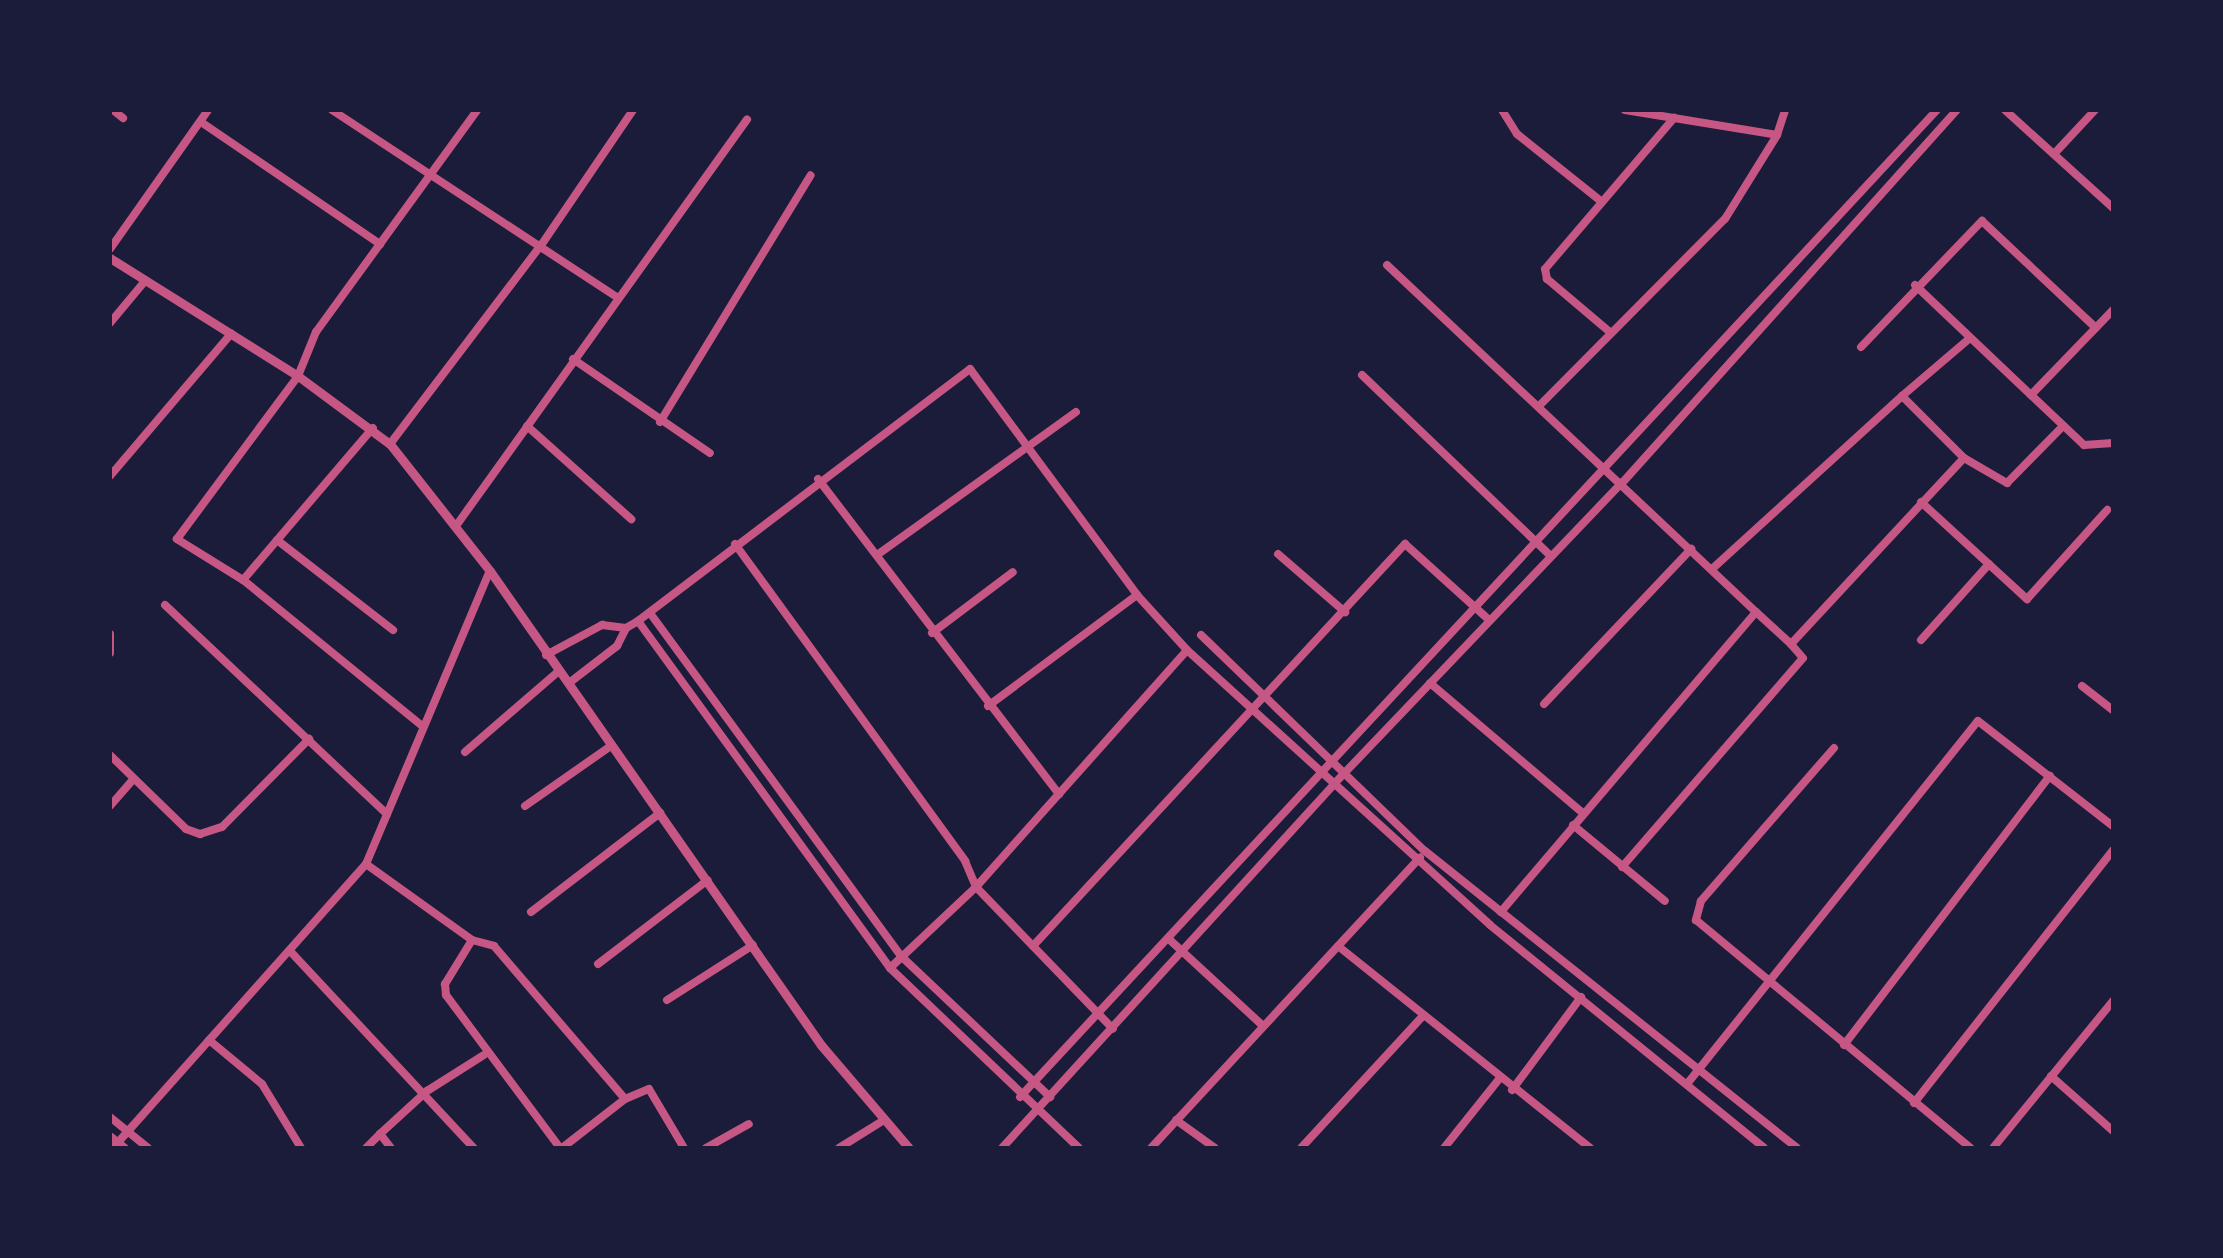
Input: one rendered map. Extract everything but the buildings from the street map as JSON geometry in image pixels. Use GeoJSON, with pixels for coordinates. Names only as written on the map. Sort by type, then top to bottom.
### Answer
{"type":"FeatureCollection","features":[{"type":"Feature","properties":{"kind":"street"},"geometry":{"type":"LineString","coordinates":[[113,110],[123,118]]}},
{"type":"Feature","properties":{"kind":"street"},"geometry":{"type":"LineString","coordinates":[[110,249],[208,110]]}},
{"type":"Feature","properties":{"kind":"street"},"geometry":{"type":"LineString","coordinates":[[332,110],[542,244],[618,298]]}},
{"type":"Feature","properties":{"kind":"street"},"geometry":{"type":"LineString","coordinates":[[390,444],[542,244],[633,110]]}},
{"type":"Feature","properties":{"kind":"street"},"geometry":{"type":"LineString","coordinates":[[1502,110],[1518,134],[1601,201]]}},
{"type":"Feature","properties":{"kind":"street"},"geometry":{"type":"LineString","coordinates":[[1625,110],[1778,135]]}},
{"type":"Feature","properties":{"kind":"street"},"geometry":{"type":"LineString","coordinates":[[1541,404],[1725,219],[1778,135],[1785,110]]}},
{"type":"Feature","properties":{"kind":"street"},"geometry":{"type":"LineString","coordinates":[[1020,1097],[1101,1017],[1937,110]]}},
{"type":"Feature","properties":{"kind":"street"},"geometry":{"type":"LineString","coordinates":[[1002,1148],[1345,772],[1623,482],[1957,110]]}},
{"type":"Feature","properties":{"kind":"street"},"geometry":{"type":"LineString","coordinates":[[2004,110],[2113,208]]}},
{"type":"Feature","properties":{"kind":"street"},"geometry":{"type":"LineString","coordinates":[[2054,154],[2095,110]]}},
{"type":"Feature","properties":{"kind":"street"},"geometry":{"type":"LineString","coordinates":[[421,725],[243,580],[177,540],[298,376],[316,332],[434,176],[474,111]]}},
{"type":"Feature","properties":{"kind":"street"},"geometry":{"type":"LineString","coordinates":[[1611,333],[1545,274],[1548,261],[1674,118]]}},
{"type":"Feature","properties":{"kind":"street"},"geometry":{"type":"LineString","coordinates":[[456,526],[747,120]]}},
{"type":"Feature","properties":{"kind":"street"},"geometry":{"type":"LineString","coordinates":[[201,122],[380,244]]}},
{"type":"Feature","properties":{"kind":"street"},"geometry":{"type":"LineString","coordinates":[[660,422],[811,176]]}},
{"type":"Feature","properties":{"kind":"street"},"geometry":{"type":"LineString","coordinates":[[1861,346],[1982,221],[2096,328]]}},
{"type":"Feature","properties":{"kind":"street"},"geometry":{"type":"LineString","coordinates":[[110,258],[298,376],[373,427],[390,444],[490,571],[881,1122],[909,1148]]}},
{"type":"Feature","properties":{"kind":"street"},"geometry":{"type":"LineString","coordinates":[[1388,265],[1541,404],[1803,658],[1622,867]]}},
{"type":"Feature","properties":{"kind":"street"},"geometry":{"type":"LineString","coordinates":[[110,323],[145,281]]}},
{"type":"Feature","properties":{"kind":"street"},"geometry":{"type":"LineString","coordinates":[[1916,285],[2084,446],[2113,443]]}},
{"type":"Feature","properties":{"kind":"street"},"geometry":{"type":"LineString","coordinates":[[2031,395],[2113,310]]}},
{"type":"Feature","properties":{"kind":"street"},"geometry":{"type":"LineString","coordinates":[[110,476],[231,334]]}},
{"type":"Feature","properties":{"kind":"street"},"geometry":{"type":"LineString","coordinates":[[1712,569],[1970,338]]}},
{"type":"Feature","properties":{"kind":"street"},"geometry":{"type":"LineString","coordinates":[[573,359],[710,453]]}},
{"type":"Feature","properties":{"kind":"street"},"geometry":{"type":"LineString","coordinates":[[569,684],[618,646],[626,628],[818,479],[970,369],[1137,596],[1186,650],[1416,862],[1764,1148]]}},
{"type":"Feature","properties":{"kind":"street"},"geometry":{"type":"LineString","coordinates":[[1362,375],[1551,556]]}},
{"type":"Feature","properties":{"kind":"street"},"geometry":{"type":"LineString","coordinates":[[1902,396],[1964,458],[2007,483],[2063,426]]}},
{"type":"Feature","properties":{"kind":"street"},"geometry":{"type":"LineString","coordinates":[[877,555],[1076,412]]}},
{"type":"Feature","properties":{"kind":"street"},"geometry":{"type":"LineString","coordinates":[[527,426],[631,520]]}},
{"type":"Feature","properties":{"kind":"street"},"geometry":{"type":"LineString","coordinates":[[243,580],[373,427]]}},
{"type":"Feature","properties":{"kind":"street"},"geometry":{"type":"LineString","coordinates":[[1791,644],[1964,458]]}},
{"type":"Feature","properties":{"kind":"street"},"geometry":{"type":"LineString","coordinates":[[818,479],[932,633],[1059,794]]}},
{"type":"Feature","properties":{"kind":"street"},"geometry":{"type":"LineString","coordinates":[[1922,502],[2029,599],[2108,510]]}},
{"type":"Feature","properties":{"kind":"street"},"geometry":{"type":"LineString","coordinates":[[277,540],[393,630]]}},
{"type":"Feature","properties":{"kind":"street"},"geometry":{"type":"LineString","coordinates":[[736,544],[965,861],[976,887],[1113,1030]]}},
{"type":"Feature","properties":{"kind":"street"},"geometry":{"type":"LineString","coordinates":[[1033,946],[1405,544],[1489,620]]}},
{"type":"Feature","properties":{"kind":"street"},"geometry":{"type":"LineString","coordinates":[[1544,704],[1691,549]]}},
{"type":"Feature","properties":{"kind":"street"},"geometry":{"type":"LineString","coordinates":[[1278,554],[1345,612]]}},
{"type":"Feature","properties":{"kind":"street"},"geometry":{"type":"LineString","coordinates":[[1921,640],[1989,564]]}},
{"type":"Feature","properties":{"kind":"street"},"geometry":{"type":"LineString","coordinates":[[116,1143],[366,864],[421,725],[490,571]]}},
{"type":"Feature","properties":{"kind":"street"},"geometry":{"type":"LineString","coordinates":[[932,633],[1013,572]]}},
{"type":"Feature","properties":{"kind":"street"},"geometry":{"type":"LineString","coordinates":[[988,706],[1137,596]]}},
{"type":"Feature","properties":{"kind":"street"},"geometry":{"type":"LineString","coordinates":[[165,604],[388,814]]}},
{"type":"Feature","properties":{"kind":"street"},"geometry":{"type":"LineString","coordinates":[[1500,912],[1756,612]]}},
{"type":"Feature","properties":{"kind":"street"},"geometry":{"type":"LineString","coordinates":[[650,613],[902,957],[1050,1097]]}},
{"type":"Feature","properties":{"kind":"street"},"geometry":{"type":"LineString","coordinates":[[638,621],[890,968],[1020,1097],[1079,1148]]}},
{"type":"Feature","properties":{"kind":"street"},"geometry":{"type":"LineString","coordinates":[[546,654],[602,625],[626,628]]}},
{"type":"Feature","properties":{"kind":"street"},"geometry":{"type":"LineString","coordinates":[[110,634],[110,653]]}},
{"type":"Feature","properties":{"kind":"street"},"geometry":{"type":"LineString","coordinates":[[1201,635],[1425,851],[1792,1146]]}},
{"type":"Feature","properties":{"kind":"street"},"geometry":{"type":"LineString","coordinates":[[890,968],[976,887],[1186,650]]}},
{"type":"Feature","properties":{"kind":"street"},"geometry":{"type":"LineString","coordinates":[[465,752],[559,672]]}},
{"type":"Feature","properties":{"kind":"street"},"geometry":{"type":"LineString","coordinates":[[1430,683],[1584,813]]}},
{"type":"Feature","properties":{"kind":"street"},"geometry":{"type":"LineString","coordinates":[[2082,686],[2113,710]]}},
{"type":"Feature","properties":{"kind":"street"},"geometry":{"type":"LineString","coordinates":[[1687,1084],[1978,721],[2113,826]]}},
{"type":"Feature","properties":{"kind":"street"},"geometry":{"type":"LineString","coordinates":[[110,756],[186,829],[212,832],[308,740]]}},
{"type":"Feature","properties":{"kind":"street"},"geometry":{"type":"LineString","coordinates":[[525,806],[612,745]]}},
{"type":"Feature","properties":{"kind":"street"},"geometry":{"type":"LineString","coordinates":[[1834,748],[1696,910],[1705,933],[1970,1148]]}},
{"type":"Feature","properties":{"kind":"street"},"geometry":{"type":"LineString","coordinates":[[1844,1045],[2050,776]]}},
{"type":"Feature","properties":{"kind":"street"},"geometry":{"type":"LineString","coordinates":[[110,806],[133,780]]}},
{"type":"Feature","properties":{"kind":"street"},"geometry":{"type":"LineString","coordinates":[[531,912],[660,813]]}},
{"type":"Feature","properties":{"kind":"street"},"geometry":{"type":"LineString","coordinates":[[1573,825],[1665,901]]}},
{"type":"Feature","properties":{"kind":"street"},"geometry":{"type":"LineString","coordinates":[[1914,1103],[2113,850]]}},
{"type":"Feature","properties":{"kind":"street"},"geometry":{"type":"LineString","coordinates":[[1151,1148],[1425,851]]}},
{"type":"Feature","properties":{"kind":"street"},"geometry":{"type":"LineString","coordinates":[[366,864],[472,940],[494,946],[625,1099]]}},
{"type":"Feature","properties":{"kind":"street"},"geometry":{"type":"LineString","coordinates":[[598,964],[708,880]]}},
{"type":"Feature","properties":{"kind":"street"},"geometry":{"type":"LineString","coordinates":[[472,940],[445,984],[484,1054],[561,1148],[625,1099],[649,1089],[684,1148]]}},
{"type":"Feature","properties":{"kind":"street"},"geometry":{"type":"LineString","coordinates":[[1170,940],[1264,1026]]}},
{"type":"Feature","properties":{"kind":"street"},"geometry":{"type":"LineString","coordinates":[[667,1000],[753,945]]}},
{"type":"Feature","properties":{"kind":"street"},"geometry":{"type":"LineString","coordinates":[[1338,946],[1512,1090],[1590,1148]]}},
{"type":"Feature","properties":{"kind":"street"},"geometry":{"type":"LineString","coordinates":[[290,951],[426,1091],[474,1148]]}},
{"type":"Feature","properties":{"kind":"street"},"geometry":{"type":"LineString","coordinates":[[1512,1090],[1581,997]]}},
{"type":"Feature","properties":{"kind":"street"},"geometry":{"type":"LineString","coordinates":[[1594,1007],[1606,998]]}},
{"type":"Feature","properties":{"kind":"street"},"geometry":{"type":"LineString","coordinates":[[1992,1148],[2113,1000]]}},
{"type":"Feature","properties":{"kind":"street"},"geometry":{"type":"LineString","coordinates":[[1302,1148],[1423,1016]]}},
{"type":"Feature","properties":{"kind":"street"},"geometry":{"type":"LineString","coordinates":[[209,1040],[262,1084],[301,1148]]}},
{"type":"Feature","properties":{"kind":"street"},"geometry":{"type":"LineString","coordinates":[[366,1148],[426,1091],[484,1054]]}},
{"type":"Feature","properties":{"kind":"street"},"geometry":{"type":"LineString","coordinates":[[2050,1076],[2113,1130]]}},
{"type":"Feature","properties":{"kind":"street"},"geometry":{"type":"LineString","coordinates":[[1444,1148],[1499,1079]]}},
{"type":"Feature","properties":{"kind":"street"},"geometry":{"type":"LineString","coordinates":[[110,1117],[148,1148]]}},
{"type":"Feature","properties":{"kind":"street"},"geometry":{"type":"LineString","coordinates":[[1176,1120],[1215,1148]]}},
{"type":"Feature","properties":{"kind":"street"},"geometry":{"type":"LineString","coordinates":[[839,1148],[881,1122]]}},
{"type":"Feature","properties":{"kind":"street"},"geometry":{"type":"LineString","coordinates":[[711,1147],[749,1124]]}},
{"type":"Feature","properties":{"kind":"street"},"geometry":{"type":"LineString","coordinates":[[380,1134],[391,1148]]}}]}
